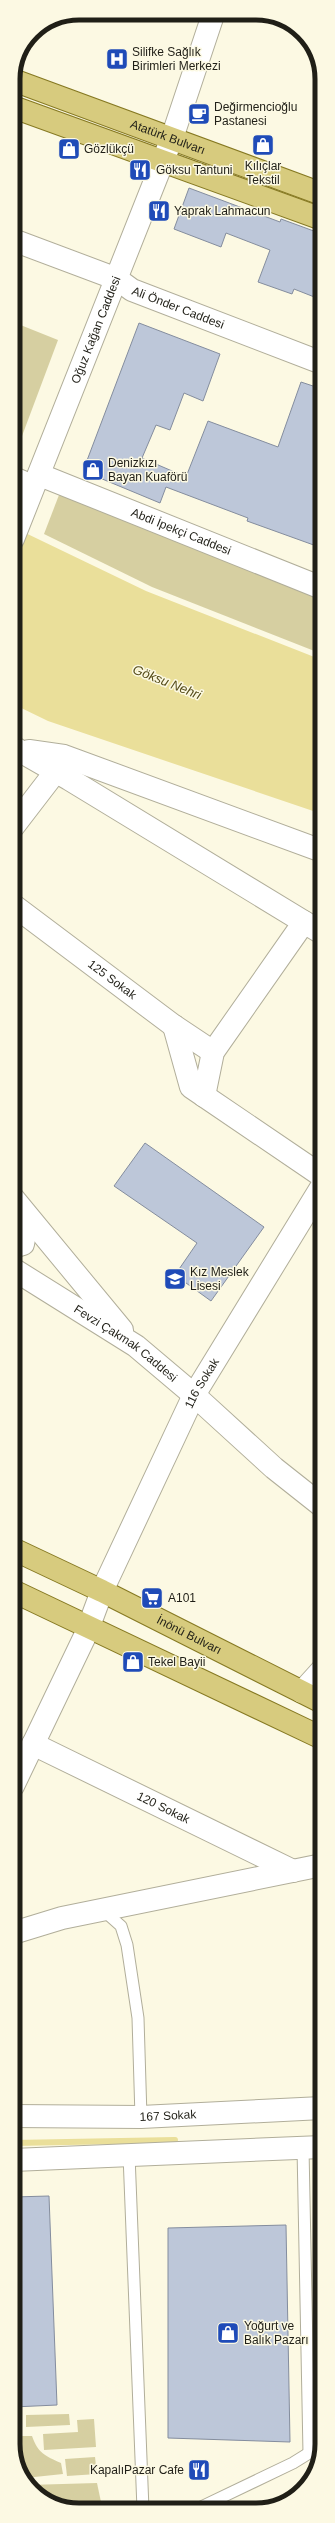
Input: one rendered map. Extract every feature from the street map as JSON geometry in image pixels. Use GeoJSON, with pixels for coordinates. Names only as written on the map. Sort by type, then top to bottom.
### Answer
{"type":"FeatureCollection","features":[{"type":"Feature","properties":{"kind":"main road","name":"Atatürk Bulvarı"},"geometry":{"type":"LineString","coordinates":[[20,83],[315,191]]}},
{"type":"Feature","properties":{"kind":"main road"},"geometry":{"type":"LineString","coordinates":[[20,110],[315,216]]}},
{"type":"Feature","properties":{"kind":"main road","name":"İnönü Bulvarı"},"geometry":{"type":"LineString","coordinates":[[20,1552],[102,1591],[315,1698]]}},
{"type":"Feature","properties":{"kind":"main road"},"geometry":{"type":"LineString","coordinates":[[20,1594],[315,1735]]}},
{"type":"Feature","properties":{"kind":"street","name":"Oğuz Kağan Caddesi"},"geometry":{"type":"LineString","coordinates":[[20,523],[163,162],[211,20]]}},
{"type":"Feature","properties":{"kind":"street","name":"Ali Önder Caddesi"},"geometry":{"type":"LineString","coordinates":[[20,243],[117,279],[132,290],[315,361]]}},
{"type":"Feature","properties":{"kind":"street"},"geometry":{"type":"LineString","coordinates":[[20,476],[38,480]]}},
{"type":"Feature","properties":{"kind":"street","name":"Abdi İpekçi Caddesi"},"geometry":{"type":"LineString","coordinates":[[38,480],[315,585]]}},
{"type":"Feature","properties":{"kind":"street"},"geometry":{"type":"LineString","coordinates":[[20,750],[64,756],[315,848]]}},
{"type":"Feature","properties":{"kind":"street"},"geometry":{"type":"LineString","coordinates":[[20,752],[56,771],[315,929]]}},
{"type":"Feature","properties":{"kind":"street"},"geometry":{"type":"LineString","coordinates":[[20,818],[56,771]]}},
{"type":"Feature","properties":{"kind":"street","name":"125 Sokak"},"geometry":{"type":"LineString","coordinates":[[20,911],[174,1026],[213,1052]]}},
{"type":"Feature","properties":{"kind":"street"},"geometry":{"type":"LineString","coordinates":[[198,1092],[213,1052],[304,922]]}},
{"type":"Feature","properties":{"kind":"street"},"geometry":{"type":"LineString","coordinates":[[174,1026],[198,1092],[315,1171]]}},
{"type":"Feature","properties":{"kind":"street","name":"116 Sokak"},"geometry":{"type":"LineString","coordinates":[[20,1771],[89,1627],[102,1591],[194,1395],[315,1197]]}},
{"type":"Feature","properties":{"kind":"street"},"geometry":{"type":"LineString","coordinates":[[20,1207],[136,1346]]}},
{"type":"Feature","properties":{"kind":"street"},"geometry":{"type":"LineString","coordinates":[[20,1245],[23,1244],[28,1218]]}},
{"type":"Feature","properties":{"kind":"street","name":"Fevzi Çakmak Caddesi"},"geometry":{"type":"LineString","coordinates":[[20,1274],[136,1346],[194,1395],[274,1468],[315,1500]]}},
{"type":"Feature","properties":{"kind":"street"},"geometry":{"type":"LineString","coordinates":[[302,1692],[315,1678]]}},
{"type":"Feature","properties":{"kind":"street","name":"120 Sokak"},"geometry":{"type":"LineString","coordinates":[[33,1744],[292,1872]]}},
{"type":"Feature","properties":{"kind":"street"},"geometry":{"type":"LineString","coordinates":[[20,1931],[62,1918],[103,1909],[315,1867]]}},
{"type":"Feature","properties":{"kind":"street","name":"167 Sokak"},"geometry":{"type":"LineString","coordinates":[[20,2116],[141,2116],[315,2108]]}},
{"type":"Feature","properties":{"kind":"street"},"geometry":{"type":"LineString","coordinates":[[20,2160],[312,2147]]}},
{"type":"Feature","properties":{"kind":"lane"},"geometry":{"type":"LineString","coordinates":[[103,1909],[121,1926],[128,1945],[138,2018],[141,2116]]}},
{"type":"Feature","properties":{"kind":"lane"},"geometry":{"type":"LineString","coordinates":[[309,2453],[312,2147]]}},
{"type":"Feature","properties":{"kind":"lane"},"geometry":{"type":"LineString","coordinates":[[129,2155],[143,2503]]}},
{"type":"Feature","properties":{"kind":"lane"},"geometry":{"type":"LineString","coordinates":[[209,2503],[293,2463],[315,2450]]}},
{"type":"Feature","properties":{"kind":"shaded area"},"geometry":{"type":"Polygon","coordinates":[[[20,325],[58,340],[20,441],[20,325]]]}},
{"type":"Feature","properties":{"kind":"shaded area"},"geometry":{"type":"Polygon","coordinates":[[[59,495],[315,587],[315,651],[152,587],[44,534],[59,495]]]}},
{"type":"Feature","properties":{"kind":"shaded area"},"geometry":{"type":"Polygon","coordinates":[[[69,2414],[70,2425],[26,2427],[26,2415],[69,2414]]]}},
{"type":"Feature","properties":{"kind":"shaded area"},"geometry":{"type":"Polygon","coordinates":[[[94,2419],[96,2447],[44,2450],[43,2434],[78,2432],[77,2420],[94,2419]]]}},
{"type":"Feature","properties":{"kind":"shaded area"},"geometry":{"type":"Polygon","coordinates":[[[20,2436],[32,2436],[34,2442],[43,2453],[61,2463],[63,2474],[31,2477],[24,2467],[21,2456],[20,2436]]]}},
{"type":"Feature","properties":{"kind":"shaded area"},"geometry":{"type":"Polygon","coordinates":[[[95,2457],[97,2474],[67,2476],[65,2459],[95,2457]]]}},
{"type":"Feature","properties":{"kind":"shaded area"},"geometry":{"type":"Polygon","coordinates":[[[97,2483],[101,2502],[67,2502],[49,2495],[37,2485],[97,2483]]]}},
{"type":"Feature","properties":{"kind":"water","name":"Göksu Nehri"},"geometry":{"type":"Polygon","coordinates":[[[20,530],[146,591],[315,657],[315,812],[48,721],[20,707],[20,530]]]}},
{"type":"Feature","properties":{"kind":"building"},"geometry":{"type":"Polygon","coordinates":[[[189,188],[280,222],[281,219],[315,231],[315,297],[294,289],[292,294],[258,282],[270,250],[226,233],[221,247],[174,229],[189,188]]]}},
{"type":"Feature","properties":{"kind":"building"},"geometry":{"type":"Polygon","coordinates":[[[139,323],[220,354],[203,401],[184,393],[170,430],[156,425],[142,458],[186,477],[208,421],[278,447],[301,382],[315,387],[315,545],[247,521],[248,518],[166,487],[160,503],[83,471],[139,323]]]}},
{"type":"Feature","properties":{"kind":"building"},"geometry":{"type":"Polygon","coordinates":[[[145,1143],[264,1227],[211,1301],[175,1275],[197,1243],[114,1186],[145,1143]]]}},
{"type":"Feature","properties":{"kind":"building"},"geometry":{"type":"Polygon","coordinates":[[[49,2196],[57,2405],[20,2407],[20,2197],[49,2196]]]}},
{"type":"Feature","properties":{"kind":"building","name":"Yoğurt ve Balık Pazarı"},"geometry":{"type":"Polygon","coordinates":[[[286,2225],[290,2442],[168,2438],[168,2228],[286,2225]]]}},
{"type":"Feature","properties":{"kind":"waterway"},"geometry":{"type":"LineString","coordinates":[[20,2143],[175,2140]]}},
{"type":"Feature","properties":{"kind":"place","name":"Silifke Sağlık Birimleri Merkezi"},"geometry":{"type":"Point","coordinates":[117,59]}},
{"type":"Feature","properties":{"kind":"place","name":"Değirmencioğlu Pastanesi"},"geometry":{"type":"Point","coordinates":[199,114]}},
{"type":"Feature","properties":{"kind":"place","name":"Kılıçlar Tekstil"},"geometry":{"type":"Point","coordinates":[263,145]}},
{"type":"Feature","properties":{"kind":"place","name":"Gözlükçü"},"geometry":{"type":"Point","coordinates":[69,149]}},
{"type":"Feature","properties":{"kind":"place","name":"Göksu Tantuni"},"geometry":{"type":"Point","coordinates":[140,170]}},
{"type":"Feature","properties":{"kind":"place","name":"Yaprak Lahmacun"},"geometry":{"type":"Point","coordinates":[159,211]}},
{"type":"Feature","properties":{"kind":"place","name":"Denizkızı Bayan Kuaförü"},"geometry":{"type":"Point","coordinates":[93,470]}},
{"type":"Feature","properties":{"kind":"place","name":"Kız Meslek Lisesi"},"geometry":{"type":"Point","coordinates":[175,1279]}},
{"type":"Feature","properties":{"kind":"place","name":"A101"},"geometry":{"type":"Point","coordinates":[152,1598]}},
{"type":"Feature","properties":{"kind":"place","name":"Tekel Bayii"},"geometry":{"type":"Point","coordinates":[133,1662]}},
{"type":"Feature","properties":{"kind":"place","name":"Yoğurt ve Balık Pazarı"},"geometry":{"type":"Point","coordinates":[228,2333]}},
{"type":"Feature","properties":{"kind":"place","name":"KapalıPazar Cafe"},"geometry":{"type":"Point","coordinates":[199,2470]}}]}
